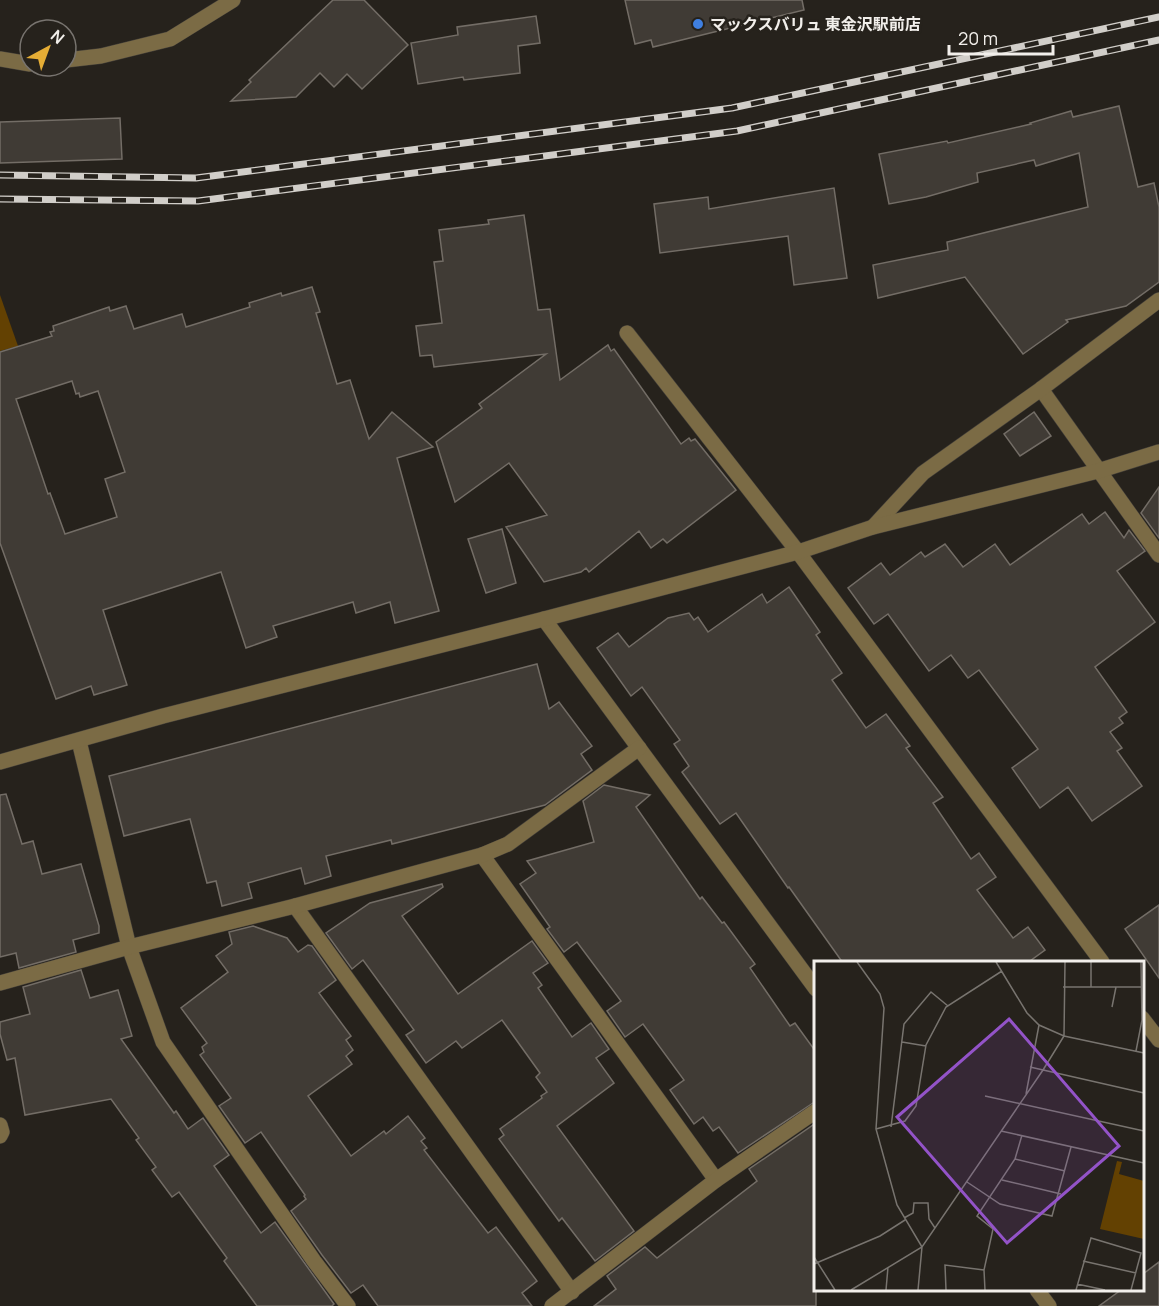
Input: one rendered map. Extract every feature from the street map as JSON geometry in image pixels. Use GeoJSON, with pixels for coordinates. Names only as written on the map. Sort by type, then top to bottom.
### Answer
{"type":"FeatureCollection","features":[{"type":"Feature","properties":{"kind":"street"},"geometry":{"type":"LineString","coordinates":[[78,59],[101,56],[170,39],[233,0]]}},
{"type":"Feature","properties":{"kind":"street"},"geometry":{"type":"LineString","coordinates":[[0,59],[18,62]]}},
{"type":"Feature","properties":{"kind":"street"},"geometry":{"type":"LineString","coordinates":[[873,526],[923,473],[1041,389],[1159,300]]}},
{"type":"Feature","properties":{"kind":"street"},"geometry":{"type":"LineString","coordinates":[[627,333],[798,552],[1101,961]]}},
{"type":"Feature","properties":{"kind":"street"},"geometry":{"type":"LineString","coordinates":[[1041,389],[1159,555]]}},
{"type":"Feature","properties":{"kind":"street"},"geometry":{"type":"LineString","coordinates":[[0,762],[163,716],[798,552],[873,526],[1098,471],[1159,452]]}},
{"type":"Feature","properties":{"kind":"street"},"geometry":{"type":"LineString","coordinates":[[544,619],[814,986]]}},
{"type":"Feature","properties":{"kind":"street"},"geometry":{"type":"LineString","coordinates":[[78,741],[129,947],[163,1042],[314,1261],[348,1306]]}},
{"type":"Feature","properties":{"kind":"street"},"geometry":{"type":"LineString","coordinates":[[0,983],[482,855],[508,844],[639,748]]}},
{"type":"Feature","properties":{"kind":"street"},"geometry":{"type":"LineString","coordinates":[[482,855],[716,1180]]}},
{"type":"Feature","properties":{"kind":"street"},"geometry":{"type":"LineString","coordinates":[[295,906],[572,1292]]}},
{"type":"Feature","properties":{"kind":"street"},"geometry":{"type":"LineString","coordinates":[[1144,1019],[1159,1040]]}},
{"type":"Feature","properties":{"kind":"street"},"geometry":{"type":"LineString","coordinates":[[552,1306],[716,1180],[814,1112]]}},
{"type":"Feature","properties":{"kind":"street"},"geometry":{"type":"LineString","coordinates":[[0,1125],[2,1132],[0,1136]]}},
{"type":"Feature","properties":{"kind":"street"},"geometry":{"type":"LineString","coordinates":[[1038,1291],[1049,1306]]}},
{"type":"Feature","properties":{"kind":"shaded area"},"geometry":{"type":"Polygon","coordinates":[[[0,295],[18,346],[0,351],[0,295]]]}},
{"type":"Feature","properties":{"kind":"building"},"geometry":{"type":"Polygon","coordinates":[[[333,0],[364,0],[408,45],[362,89],[347,74],[334,87],[320,73],[296,97],[231,101],[251,82],[249,80],[333,0]]]}},
{"type":"Feature","properties":{"kind":"building","name":"マックスバリュ 東金沢駅前店"},"geometry":{"type":"Polygon","coordinates":[[[625,0],[802,0],[804,10],[653,47],[651,40],[635,44],[625,0]]]}},
{"type":"Feature","properties":{"kind":"building"},"geometry":{"type":"Polygon","coordinates":[[[536,16],[540,43],[518,46],[520,73],[464,80],[463,77],[418,84],[411,43],[458,35],[457,27],[536,16]]]}},
{"type":"Feature","properties":{"kind":"building"},"geometry":{"type":"Polygon","coordinates":[[[1119,106],[1138,187],[1154,183],[1159,207],[1159,282],[1126,306],[1066,320],[1068,322],[1023,354],[965,277],[878,298],[873,265],[948,250],[947,242],[1088,207],[1079,153],[1036,166],[1034,160],[977,173],[978,182],[926,197],[889,204],[879,154],[947,141],[948,143],[1031,124],[1071,111],[1073,117],[1119,106]]]}},
{"type":"Feature","properties":{"kind":"building"},"geometry":{"type":"Polygon","coordinates":[[[120,118],[122,159],[0,163],[0,122],[120,118]]]}},
{"type":"Feature","properties":{"kind":"building"},"geometry":{"type":"Polygon","coordinates":[[[834,188],[847,278],[794,285],[788,236],[660,253],[654,204],[708,197],[709,209],[834,188]]]}},
{"type":"Feature","properties":{"kind":"building"},"geometry":{"type":"Polygon","coordinates":[[[524,215],[538,310],[550,309],[560,380],[608,345],[611,351],[614,349],[681,444],[689,438],[691,441],[695,439],[736,490],[667,543],[663,539],[651,548],[639,531],[589,572],[586,568],[581,572],[544,582],[506,527],[547,515],[509,463],[455,502],[436,442],[482,408],[479,404],[546,354],[434,367],[432,355],[420,356],[416,326],[442,323],[434,262],[443,261],[439,230],[489,224],[488,220],[524,215]]]}},
{"type":"Feature","properties":{"kind":"building"},"geometry":{"type":"Polygon","coordinates":[[[312,287],[320,312],[316,313],[337,384],[350,380],[369,439],[392,412],[433,447],[397,458],[439,611],[395,623],[390,602],[356,613],[353,602],[273,626],[277,637],[246,648],[221,572],[103,610],[127,685],[94,695],[91,686],[56,699],[0,543],[0,352],[52,336],[50,332],[54,331],[53,326],[109,307],[110,311],[126,306],[134,329],[182,314],[186,327],[250,307],[249,303],[281,293],[282,296],[312,287]],[[72,381],[16,399],[48,494],[50,493],[65,534],[117,517],[105,479],[125,472],[98,391],[80,397],[79,393],[76,394],[72,381]]]}},
{"type":"Feature","properties":{"kind":"building"},"geometry":{"type":"Polygon","coordinates":[[[1034,412],[1051,436],[1020,456],[1004,434],[1034,412]]]}},
{"type":"Feature","properties":{"kind":"building"},"geometry":{"type":"Polygon","coordinates":[[[1159,487],[1159,538],[1141,513],[1159,487]]]}},
{"type":"Feature","properties":{"kind":"building"},"geometry":{"type":"Polygon","coordinates":[[[1105,512],[1124,538],[1129,530],[1145,551],[1117,571],[1155,622],[1095,667],[1127,712],[1119,718],[1123,723],[1110,732],[1122,748],[1117,751],[1142,786],[1092,821],[1068,787],[1040,808],[1012,768],[1038,749],[979,670],[968,678],[951,655],[929,671],[888,614],[874,624],[848,588],[881,563],[890,575],[921,552],[925,557],[945,544],[963,567],[995,544],[1010,565],[1082,514],[1089,524],[1105,512]]]}},
{"type":"Feature","properties":{"kind":"building"},"geometry":{"type":"Polygon","coordinates":[[[502,529],[516,583],[486,593],[468,539],[502,529]]]}},
{"type":"Feature","properties":{"kind":"building"},"geometry":{"type":"Polygon","coordinates":[[[789,587],[820,632],[816,635],[842,673],[832,680],[866,728],[886,714],[910,746],[906,748],[943,797],[933,803],[971,859],[979,853],[996,877],[977,890],[1013,938],[1028,927],[1045,950],[1030,961],[842,961],[736,813],[720,824],[682,772],[689,766],[674,744],[680,740],[642,687],[631,696],[597,648],[618,633],[629,647],[668,618],[689,613],[694,620],[698,617],[708,632],[762,594],[767,603],[789,587]]]}},
{"type":"Feature","properties":{"kind":"building"},"geometry":{"type":"Polygon","coordinates":[[[537,664],[549,709],[559,702],[592,746],[581,754],[592,770],[545,805],[392,844],[391,840],[326,856],[331,876],[305,884],[301,868],[248,883],[252,898],[222,906],[216,881],[207,883],[190,819],[124,836],[109,776],[537,664]]]}},
{"type":"Feature","properties":{"kind":"building"},"geometry":{"type":"Polygon","coordinates":[[[604,785],[650,795],[636,807],[700,899],[702,897],[722,923],[724,922],[755,964],[750,968],[790,1026],[795,1023],[814,1049],[814,1102],[738,1153],[719,1127],[713,1131],[703,1117],[694,1124],[670,1090],[684,1080],[643,1024],[625,1037],[607,1011],[621,1001],[577,942],[564,952],[547,929],[550,927],[520,884],[536,873],[527,861],[594,842],[583,801],[604,785]]]}},
{"type":"Feature","properties":{"kind":"building"},"geometry":{"type":"Polygon","coordinates":[[[6,794],[22,844],[33,841],[42,874],[81,864],[99,926],[99,933],[73,940],[76,952],[19,968],[16,953],[0,957],[0,795],[6,794]]]}},
{"type":"Feature","properties":{"kind":"building"},"geometry":{"type":"Polygon","coordinates":[[[442,884],[443,887],[402,916],[458,994],[532,941],[548,963],[533,973],[542,985],[538,988],[572,1037],[591,1023],[609,1049],[596,1058],[614,1083],[557,1126],[634,1231],[595,1261],[562,1218],[559,1221],[499,1139],[504,1135],[500,1129],[547,1092],[536,1077],[540,1073],[502,1020],[462,1048],[456,1041],[426,1063],[406,1035],[414,1030],[363,960],[352,969],[326,933],[370,903],[442,884]]]}},
{"type":"Feature","properties":{"kind":"building"},"geometry":{"type":"Polygon","coordinates":[[[1159,905],[1159,978],[1125,929],[1159,905]]]}},
{"type":"Feature","properties":{"kind":"building"},"geometry":{"type":"Polygon","coordinates":[[[253,926],[287,938],[298,952],[308,945],[312,946],[336,980],[319,993],[351,1036],[346,1040],[353,1050],[346,1056],[352,1064],[308,1096],[351,1156],[384,1131],[386,1134],[408,1116],[425,1138],[421,1141],[427,1148],[424,1150],[488,1233],[496,1227],[537,1281],[522,1293],[532,1306],[378,1306],[363,1285],[351,1293],[322,1255],[291,1211],[306,1199],[305,1195],[261,1132],[245,1143],[219,1106],[231,1098],[200,1055],[204,1052],[202,1047],[207,1043],[181,1008],[228,972],[216,956],[232,944],[229,932],[253,926]]]}},
{"type":"Feature","properties":{"kind":"building"},"geometry":{"type":"Polygon","coordinates":[[[81,970],[90,998],[118,990],[132,1036],[121,1039],[188,1129],[203,1118],[229,1155],[214,1166],[261,1233],[275,1222],[334,1304],[332,1306],[257,1306],[224,1261],[227,1258],[179,1192],[172,1197],[152,1170],[156,1167],[136,1140],[139,1138],[111,1099],[25,1115],[15,1058],[7,1060],[0,1034],[0,1022],[30,1014],[23,987],[81,970]]]}},
{"type":"Feature","properties":{"kind":"building"},"geometry":{"type":"Polygon","coordinates":[[[814,1124],[814,1291],[816,1291],[816,1306],[594,1306],[616,1289],[607,1276],[645,1247],[657,1258],[757,1181],[749,1169],[814,1124]]]}},
{"type":"Feature","properties":{"kind":"building"},"geometry":{"type":"Polygon","coordinates":[[[1159,1262],[1159,1306],[1099,1306],[1120,1291],[1144,1291],[1144,1273],[1159,1262]]]}},
{"type":"Feature","properties":{"kind":"railway"},"geometry":{"type":"LineString","coordinates":[[0,175],[196,178],[732,108],[1159,17]]}},
{"type":"Feature","properties":{"kind":"railway"},"geometry":{"type":"LineString","coordinates":[[0,199],[198,201],[737,131],[1159,40]]}},
{"type":"Feature","properties":{"kind":"place","name":"マックスバリュ 東金沢駅前店"},"geometry":{"type":"Point","coordinates":[698,24]}}]}
